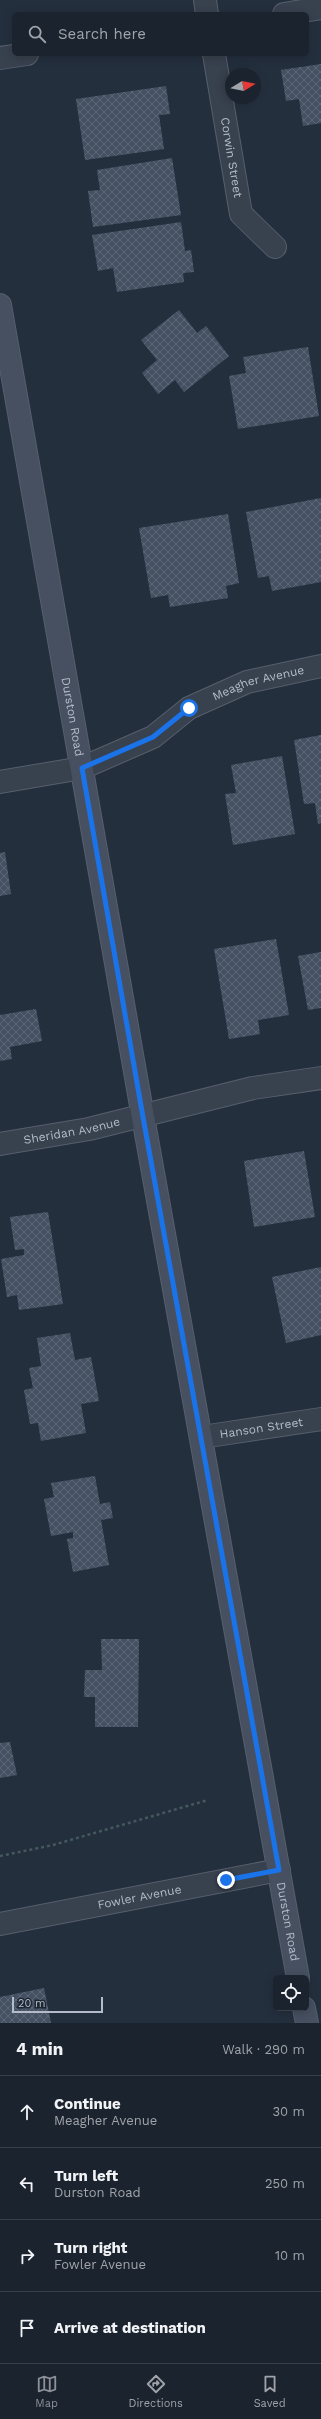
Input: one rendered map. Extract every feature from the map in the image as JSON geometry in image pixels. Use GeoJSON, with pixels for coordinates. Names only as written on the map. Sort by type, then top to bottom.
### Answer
{"type":"FeatureCollection","features":[{"type":"Feature","properties":{"kind":"main road","name":"Durston Road"},"geometry":{"type":"LineString","coordinates":[[0,305],[143,1117],[202,1437],[297,1975]]}},
{"type":"Feature","properties":{"kind":"main road"},"geometry":{"type":"LineString","coordinates":[[304,2011],[306,2023]]}},
{"type":"Feature","properties":{"kind":"street"},"geometry":{"type":"LineString","coordinates":[[204,0],[207,12]]}},
{"type":"Feature","properties":{"kind":"street"},"geometry":{"type":"LineString","coordinates":[[296,12],[321,8]]}},
{"type":"Feature","properties":{"kind":"street"},"geometry":{"type":"LineString","coordinates":[[0,58],[14,56]]}},
{"type":"Feature","properties":{"kind":"street","name":"Corwin Street"},"geometry":{"type":"LineString","coordinates":[[214,56],[241,214],[275,247]]}},
{"type":"Feature","properties":{"kind":"street","name":"Meagher Avenue"},"geometry":{"type":"LineString","coordinates":[[0,782],[82,768],[153,737],[189,708],[247,682],[321,666]]}},
{"type":"Feature","properties":{"kind":"street","name":"Sheridan Avenue"},"geometry":{"type":"LineString","coordinates":[[0,1144],[89,1129],[143,1117],[253,1088],[321,1078]]}},
{"type":"Feature","properties":{"kind":"street","name":"Hanson Street"},"geometry":{"type":"LineString","coordinates":[[202,1437],[321,1419]]}},
{"type":"Feature","properties":{"kind":"street","name":"Fowler Avenue"},"geometry":{"type":"LineString","coordinates":[[0,1924],[279,1870]]}},
{"type":"Feature","properties":{"kind":"path"},"geometry":{"type":"LineString","coordinates":[[0,1856],[53,1845],[208,1800]]}},
{"type":"Feature","properties":{"kind":"building"},"geometry":{"type":"Polygon","coordinates":[[[321,64],[321,123],[303,126],[299,99],[286,101],[281,70],[321,64]]]}},
{"type":"Feature","properties":{"kind":"building"},"geometry":{"type":"Polygon","coordinates":[[[166,86],[170,114],[159,115],[164,149],[85,160],[76,99],[166,86]]]}},
{"type":"Feature","properties":{"kind":"building"},"geometry":{"type":"Polygon","coordinates":[[[172,158],[181,215],[93,227],[88,191],[100,190],[97,170],[172,158]]]}},
{"type":"Feature","properties":{"kind":"building"},"geometry":{"type":"Polygon","coordinates":[[[181,222],[185,251],[191,250],[194,272],[183,273],[184,282],[117,292],[113,268],[98,271],[92,235],[181,222]]]}},
{"type":"Feature","properties":{"kind":"building"},"geometry":{"type":"Polygon","coordinates":[[[179,310],[197,333],[206,326],[229,356],[184,392],[175,380],[158,394],[142,373],[157,360],[141,340],[179,310]]]}},
{"type":"Feature","properties":{"kind":"building"},"geometry":{"type":"Polygon","coordinates":[[[308,347],[319,416],[238,429],[229,376],[246,373],[243,357],[308,347]]]}},
{"type":"Feature","properties":{"kind":"building"},"geometry":{"type":"Polygon","coordinates":[[[321,498],[321,582],[272,591],[269,576],[258,578],[246,512],[321,498]]]}},
{"type":"Feature","properties":{"kind":"building"},"geometry":{"type":"Polygon","coordinates":[[[228,514],[239,583],[226,586],[228,598],[170,607],[168,595],[151,598],[139,528],[228,514]]]}},
{"type":"Feature","properties":{"kind":"building"},"geometry":{"type":"Polygon","coordinates":[[[321,735],[321,823],[318,824],[315,803],[304,804],[294,740],[321,735]]]}},
{"type":"Feature","properties":{"kind":"building"},"geometry":{"type":"Polygon","coordinates":[[[282,756],[295,834],[233,845],[225,794],[236,793],[231,765],[282,756]]]}},
{"type":"Feature","properties":{"kind":"building"},"geometry":{"type":"Polygon","coordinates":[[[5,852],[11,894],[0,896],[0,853],[5,852]]]}},
{"type":"Feature","properties":{"kind":"building"},"geometry":{"type":"Polygon","coordinates":[[[276,939],[289,1015],[258,1020],[260,1034],[229,1039],[214,949],[276,939]]]}},
{"type":"Feature","properties":{"kind":"building"},"geometry":{"type":"Polygon","coordinates":[[[321,952],[321,1008],[308,1010],[298,956],[321,952]]]}},
{"type":"Feature","properties":{"kind":"building"},"geometry":{"type":"Polygon","coordinates":[[[36,1009],[42,1041],[10,1047],[12,1059],[0,1061],[0,1015],[36,1009]]]}},
{"type":"Feature","properties":{"kind":"building"},"geometry":{"type":"Polygon","coordinates":[[[304,1151],[315,1217],[254,1227],[244,1161],[304,1151]]]}},
{"type":"Feature","properties":{"kind":"building"},"geometry":{"type":"Polygon","coordinates":[[[48,1212],[63,1304],[19,1310],[17,1295],[7,1297],[1,1259],[24,1255],[24,1249],[15,1250],[10,1217],[48,1212]]]}},
{"type":"Feature","properties":{"kind":"building"},"geometry":{"type":"Polygon","coordinates":[[[321,1267],[321,1335],[286,1343],[272,1277],[321,1267]]]}},
{"type":"Feature","properties":{"kind":"building"},"geometry":{"type":"Polygon","coordinates":[[[70,1333],[75,1360],[91,1357],[99,1401],[81,1404],[86,1433],[41,1441],[38,1423],[30,1424],[24,1390],[33,1388],[29,1368],[41,1366],[37,1338],[70,1333]]]}},
{"type":"Feature","properties":{"kind":"building"},"geometry":{"type":"Polygon","coordinates":[[[95,1476],[100,1504],[110,1502],[113,1518],[101,1520],[109,1565],[73,1572],[67,1539],[73,1538],[73,1532],[51,1536],[44,1499],[54,1497],[51,1483],[95,1476]]]}},
{"type":"Feature","properties":{"kind":"building"},"geometry":{"type":"Polygon","coordinates":[[[101,1639],[139,1639],[138,1727],[95,1727],[95,1697],[84,1697],[85,1670],[102,1670],[101,1639]]]}},
{"type":"Feature","properties":{"kind":"building"},"geometry":{"type":"Polygon","coordinates":[[[10,1742],[17,1775],[0,1778],[0,1743],[10,1742]]]}},
{"type":"Feature","properties":{"kind":"building"},"geometry":{"type":"Polygon","coordinates":[[[44,1988],[51,2023],[0,2023],[0,1997],[44,1988]]]}},
{"type":"Feature","properties":{"kind":"route"},"geometry":{"type":"LineString","coordinates":[[189,708],[153,737],[82,768],[143,1117],[279,1870],[226,1880]]}}]}
